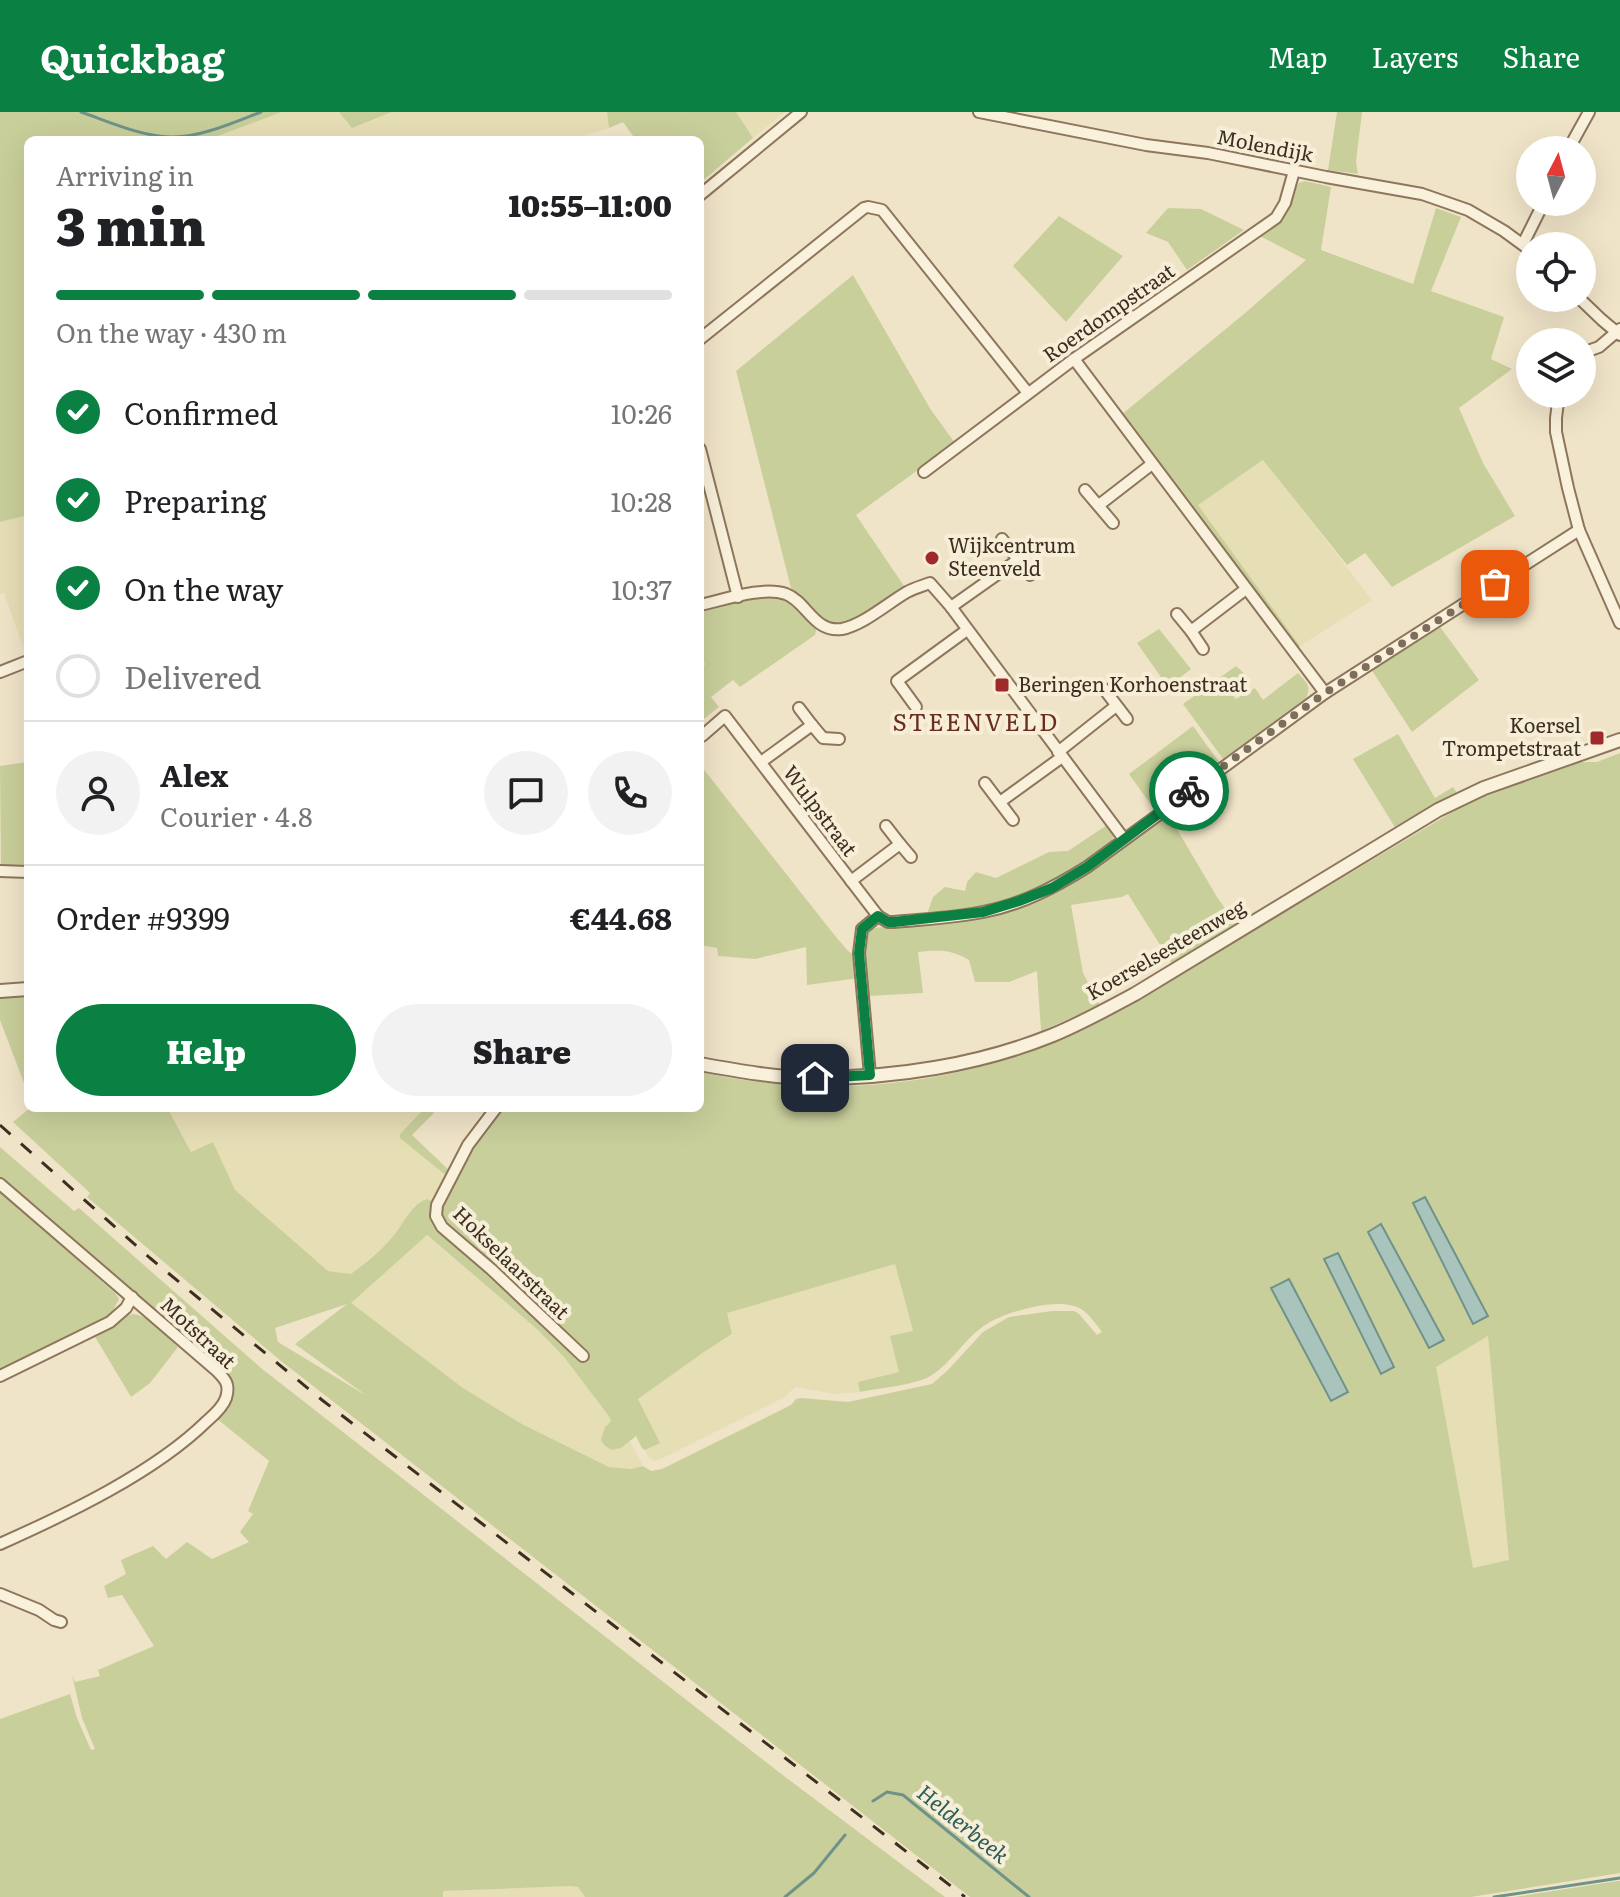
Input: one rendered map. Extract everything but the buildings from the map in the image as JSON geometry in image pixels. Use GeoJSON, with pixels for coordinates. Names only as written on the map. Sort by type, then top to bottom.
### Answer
{"type":"FeatureCollection","features":[{"type":"Feature","properties":{"kind":"street"},"geometry":{"type":"LineString","coordinates":[[704,192],[801,112]]}},
{"type":"Feature","properties":{"kind":"street","name":"Molendijk"},"geometry":{"type":"LineString","coordinates":[[979,112],[1131,143],[1208,153],[1439,198],[1468,210],[1516,240]]}},
{"type":"Feature","properties":{"kind":"street"},"geometry":{"type":"LineString","coordinates":[[1576,136],[1589,112]]}},
{"type":"Feature","properties":{"kind":"street","name":"Roerdompstraat"},"geometry":{"type":"LineString","coordinates":[[924,472],[1074,359],[1276,218],[1285,203],[1294,171]]}},
{"type":"Feature","properties":{"kind":"street"},"geometry":{"type":"LineString","coordinates":[[704,336],[864,208],[877,208],[882,210],[1028,393]]}},
{"type":"Feature","properties":{"kind":"street"},"geometry":{"type":"LineString","coordinates":[[1594,312],[1619,332],[1596,348]]}},
{"type":"Feature","properties":{"kind":"street"},"geometry":{"type":"LineString","coordinates":[[1074,359],[1325,693]]}},
{"type":"Feature","properties":{"kind":"street"},"geometry":{"type":"LineString","coordinates":[[1557,408],[1558,445],[1579,530],[1620,623]]}},
{"type":"Feature","properties":{"kind":"street"},"geometry":{"type":"LineString","coordinates":[[1099,505],[1152,464]]}},
{"type":"Feature","properties":{"kind":"street"},"geometry":{"type":"LineString","coordinates":[[704,465],[738,597]]}},
{"type":"Feature","properties":{"kind":"street"},"geometry":{"type":"LineString","coordinates":[[1085,490],[1113,523]]}},
{"type":"Feature","properties":{"kind":"street"},"geometry":{"type":"LineString","coordinates":[[870,1075],[859,953],[862,929],[878,916],[894,922],[983,912],[1052,888],[1087,867],[1325,693],[1579,530]]}},
{"type":"Feature","properties":{"kind":"street"},"geometry":{"type":"LineString","coordinates":[[1002,539],[1030,575]]}},
{"type":"Feature","properties":{"kind":"street"},"geometry":{"type":"LineString","coordinates":[[951,607],[1019,559]]}},
{"type":"Feature","properties":{"kind":"street"},"geometry":{"type":"LineString","coordinates":[[704,604],[777,592],[795,598],[819,624],[841,629],[859,622],[910,590],[930,583],[1124,839]]}},
{"type":"Feature","properties":{"kind":"street"},"geometry":{"type":"LineString","coordinates":[[1191,631],[1246,589]]}},
{"type":"Feature","properties":{"kind":"street"},"geometry":{"type":"LineString","coordinates":[[1177,614],[1203,649]]}},
{"type":"Feature","properties":{"kind":"street"},"geometry":{"type":"LineString","coordinates":[[916,707],[897,681],[967,630]]}},
{"type":"Feature","properties":{"kind":"street"},"geometry":{"type":"LineString","coordinates":[[0,672],[24,663]]}},
{"type":"Feature","properties":{"kind":"street"},"geometry":{"type":"LineString","coordinates":[[1104,689],[1127,719]]}},
{"type":"Feature","properties":{"kind":"street"},"geometry":{"type":"LineString","coordinates":[[1000,802],[1116,706]]}},
{"type":"Feature","properties":{"kind":"street"},"geometry":{"type":"LineString","coordinates":[[799,708],[823,738],[839,739]]}},
{"type":"Feature","properties":{"kind":"street","name":"Wulpstraat"},"geometry":{"type":"LineString","coordinates":[[704,734],[725,716],[878,916]]}},
{"type":"Feature","properties":{"kind":"street","name":"Wulpstraat"},"geometry":{"type":"LineString","coordinates":[[761,762],[812,725]]}},
{"type":"Feature","properties":{"kind":"street","name":"Koerselsesteenweg"},"geometry":{"type":"LineString","coordinates":[[704,1065],[758,1074],[815,1078],[897,1073],[954,1065],[1052,1035],[1135,994],[1438,810],[1484,788],[1620,740]]}},
{"type":"Feature","properties":{"kind":"street"},"geometry":{"type":"LineString","coordinates":[[985,783],[1013,820]]}},
{"type":"Feature","properties":{"kind":"street"},"geometry":{"type":"LineString","coordinates":[[886,826],[911,857]]}},
{"type":"Feature","properties":{"kind":"street","name":"Wulpstraat"},"geometry":{"type":"LineString","coordinates":[[851,881],[900,844]]}},
{"type":"Feature","properties":{"kind":"street"},"geometry":{"type":"LineString","coordinates":[[0,871],[24,872]]}},
{"type":"Feature","properties":{"kind":"street"},"geometry":{"type":"LineString","coordinates":[[0,991],[24,989]]}},
{"type":"Feature","properties":{"kind":"street","name":"Hokselaarstraat"},"geometry":{"type":"LineString","coordinates":[[493,1112],[468,1145],[437,1205],[436,1216],[442,1227],[583,1356]]}},
{"type":"Feature","properties":{"kind":"street","name":"Motstraat"},"geometry":{"type":"LineString","coordinates":[[0,1184],[227,1380],[228,1389],[225,1401],[192,1436],[77,1507],[0,1544]]}},
{"type":"Feature","properties":{"kind":"street"},"geometry":{"type":"LineString","coordinates":[[0,1376],[110,1322],[126,1308],[132,1297]]}},
{"type":"Feature","properties":{"kind":"street"},"geometry":{"type":"LineString","coordinates":[[0,1594],[61,1622]]}},
{"type":"Feature","properties":{"kind":"shaded area"},"geometry":{"type":"Polygon","coordinates":[[[282,112],[339,112],[352,128],[392,112],[607,112],[609,128],[582,136],[218,136],[282,112]]]}},
{"type":"Feature","properties":{"kind":"shaded area"},"geometry":{"type":"Polygon","coordinates":[[[736,112],[785,112],[753,138],[736,112]]]}},
{"type":"Feature","properties":{"kind":"shaded area"},"geometry":{"type":"Polygon","coordinates":[[[1264,460],[1372,600],[1300,646],[1197,505],[1264,460]]]}},
{"type":"Feature","properties":{"kind":"shaded area"},"geometry":{"type":"Polygon","coordinates":[[[24,516],[24,649],[4,593],[0,594],[0,522],[24,516]]]}},
{"type":"Feature","properties":{"kind":"shaded area"},"geometry":{"type":"Polygon","coordinates":[[[170,1112],[424,1112],[400,1133],[448,1177],[434,1202],[414,1206],[391,1240],[351,1274],[328,1271],[234,1190],[213,1142],[191,1152],[170,1112]]]}},
{"type":"Feature","properties":{"kind":"shaded area"},"geometry":{"type":"Polygon","coordinates":[[[426,1235],[538,1330],[564,1357],[608,1415],[611,1421],[605,1427],[621,1448],[630,1441],[643,1466],[631,1469],[610,1467],[522,1424],[463,1388],[350,1303],[426,1235]]]}},
{"type":"Feature","properties":{"kind":"shaded area"},"geometry":{"type":"Polygon","coordinates":[[[895,1264],[913,1332],[899,1372],[859,1382],[860,1392],[834,1394],[795,1387],[785,1397],[661,1459],[655,1461],[649,1458],[645,1450],[659,1442],[638,1399],[732,1335],[726,1313],[895,1264]]]}},
{"type":"Feature","properties":{"kind":"shaded area"},"geometry":{"type":"Polygon","coordinates":[[[1488,1336],[1509,1561],[1473,1568],[1435,1367],[1488,1336]]]}},
{"type":"Feature","properties":{"kind":"shaded area"},"geometry":{"type":"Polygon","coordinates":[[[578,1887],[585,1897],[443,1897],[443,1891],[578,1887]]]}},
{"type":"Feature","properties":{"kind":"green space"},"geometry":{"type":"Polygon","coordinates":[[[0,112],[282,112],[218,136],[24,136],[24,516],[0,522],[0,112]]]}},
{"type":"Feature","properties":{"kind":"green space"},"geometry":{"type":"Polygon","coordinates":[[[339,112],[392,112],[352,128],[339,112]]]}},
{"type":"Feature","properties":{"kind":"green space"},"geometry":{"type":"Polygon","coordinates":[[[607,112],[736,112],[753,138],[704,180],[704,136],[633,136],[623,122],[609,128],[607,112]]]}},
{"type":"Feature","properties":{"kind":"green space"},"geometry":{"type":"Polygon","coordinates":[[[1337,112],[1362,112],[1356,162],[1358,174],[1328,170],[1337,112]]]}},
{"type":"Feature","properties":{"kind":"green space"},"geometry":{"type":"Polygon","coordinates":[[[1305,181],[1331,187],[1321,250],[1413,284],[1436,208],[1461,217],[1431,291],[1504,317],[1491,359],[1512,369],[1459,408],[1483,463],[1515,516],[1392,587],[1365,553],[1347,565],[1263,460],[1198,505],[1300,646],[1296,649],[1121,415],[1306,260],[1258,235],[1282,217],[1299,183],[1305,181]]]}},
{"type":"Feature","properties":{"kind":"green space"},"geometry":{"type":"Polygon","coordinates":[[[1168,208],[1201,209],[1244,230],[1187,270],[1168,242],[1146,233],[1168,208]]]}},
{"type":"Feature","properties":{"kind":"green space"},"geometry":{"type":"Polygon","coordinates":[[[1059,216],[1123,256],[1066,322],[1013,266],[1059,216]]]}},
{"type":"Feature","properties":{"kind":"green space"},"geometry":{"type":"Polygon","coordinates":[[[853,275],[931,410],[955,443],[856,515],[904,586],[853,622],[834,624],[819,618],[792,592],[736,371],[853,275]]]}},
{"type":"Feature","properties":{"kind":"green space"},"geometry":{"type":"Polygon","coordinates":[[[773,594],[791,600],[817,625],[815,635],[740,687],[733,680],[711,697],[719,707],[704,719],[704,608],[773,594]]]}},
{"type":"Feature","properties":{"kind":"green space"},"geometry":{"type":"Polygon","coordinates":[[[1438,624],[1479,680],[1412,732],[1371,669],[1438,624]]]}},
{"type":"Feature","properties":{"kind":"green space"},"geometry":{"type":"Polygon","coordinates":[[[1159,629],[1191,669],[1168,687],[1137,643],[1159,629]]]}},
{"type":"Feature","properties":{"kind":"green space"},"geometry":{"type":"Polygon","coordinates":[[[1236,666],[1246,675],[1227,689],[1236,699],[1255,688],[1263,700],[1298,673],[1308,690],[1306,698],[1223,759],[1183,704],[1236,666]]]}},
{"type":"Feature","properties":{"kind":"green space"},"geometry":{"type":"Polygon","coordinates":[[[1193,726],[1219,762],[1154,809],[1129,774],[1193,726]]]}},
{"type":"Feature","properties":{"kind":"green space"},"geometry":{"type":"Polygon","coordinates":[[[1398,734],[1435,798],[1453,787],[1457,793],[1396,829],[1353,759],[1398,734]]]}},
{"type":"Feature","properties":{"kind":"green space"},"geometry":{"type":"Polygon","coordinates":[[[1620,753],[1620,1873],[1471,1897],[970,1897],[281,1361],[87,1197],[90,1193],[13,1122],[25,1112],[170,1112],[191,1152],[213,1142],[235,1190],[328,1271],[351,1274],[385,1245],[420,1202],[427,1199],[434,1202],[445,1225],[441,1206],[472,1146],[498,1112],[704,1112],[704,1073],[776,1084],[855,1086],[933,1077],[1008,1058],[1126,1007],[1459,808],[1485,795],[1574,762],[1597,762],[1620,753]],[[1424,1198],[1413,1204],[1473,1324],[1488,1316],[1424,1198]],[[1381,1225],[1368,1232],[1444,1339],[1381,1225]],[[427,1235],[351,1303],[463,1388],[522,1424],[609,1467],[631,1469],[643,1466],[651,1471],[662,1469],[791,1405],[796,1399],[848,1402],[932,1384],[983,1332],[1009,1317],[1074,1311],[1097,1335],[1102,1332],[1087,1314],[1071,1305],[1030,1308],[981,1328],[945,1364],[926,1378],[860,1392],[858,1382],[899,1372],[890,1336],[913,1331],[895,1264],[727,1313],[732,1334],[638,1399],[660,1443],[645,1450],[636,1436],[621,1448],[612,1450],[601,1440],[605,1427],[611,1421],[608,1415],[564,1357],[538,1330],[427,1235]],[[1338,1254],[1325,1260],[1382,1374],[1394,1367],[1338,1254]],[[347,1304],[275,1328],[278,1342],[367,1396],[295,1344],[347,1304]],[[1488,1336],[1436,1367],[1473,1568],[1509,1560],[1488,1336]]]}},
{"type":"Feature","properties":{"kind":"green space"},"geometry":{"type":"Polygon","coordinates":[[[24,763],[24,868],[1,866],[0,766],[24,763]]]}},
{"type":"Feature","properties":{"kind":"green space"},"geometry":{"type":"Polygon","coordinates":[[[704,770],[836,937],[856,956],[859,978],[807,985],[806,947],[755,959],[718,956],[717,948],[704,946],[704,770]]]}},
{"type":"Feature","properties":{"kind":"green space"},"geometry":{"type":"Polygon","coordinates":[[[1168,814],[1236,924],[1172,964],[1128,894],[1071,905],[1083,973],[1100,1005],[1041,1031],[1037,971],[1009,982],[975,982],[969,960],[950,952],[918,952],[923,993],[868,996],[864,943],[866,934],[872,928],[922,924],[1021,906],[1057,891],[1168,814]]]}},
{"type":"Feature","properties":{"kind":"green space"},"geometry":{"type":"Polygon","coordinates":[[[1107,825],[1115,834],[1110,843],[1059,878],[1020,896],[981,908],[927,914],[933,897],[945,887],[965,891],[967,882],[976,872],[996,878],[1049,852],[1068,851],[1107,825]]]}},
{"type":"Feature","properties":{"kind":"green space"},"geometry":{"type":"Polygon","coordinates":[[[24,995],[24,1083],[0,1020],[0,997],[24,995]]]}},
{"type":"Feature","properties":{"kind":"green space"},"geometry":{"type":"Polygon","coordinates":[[[421,1112],[434,1113],[412,1135],[451,1172],[448,1177],[400,1138],[400,1134],[421,1112]]]}},
{"type":"Feature","properties":{"kind":"green space"},"geometry":{"type":"Polygon","coordinates":[[[0,1147],[74,1211],[79,1208],[261,1368],[780,1773],[945,1897],[585,1897],[578,1887],[571,1886],[443,1891],[443,1897],[0,1897],[0,1719],[70,1694],[91,1750],[95,1749],[82,1718],[72,1675],[75,1682],[100,1676],[98,1670],[154,1646],[122,1595],[108,1598],[104,1586],[126,1574],[121,1560],[153,1546],[166,1559],[187,1542],[212,1559],[249,1542],[240,1532],[253,1514],[248,1511],[269,1461],[216,1418],[232,1392],[228,1373],[0,1178],[0,1147]]]}},
{"type":"Feature","properties":{"kind":"green space"},"geometry":{"type":"Polygon","coordinates":[[[0,1191],[119,1299],[111,1314],[0,1372],[0,1191]]]}},
{"type":"Feature","properties":{"kind":"green space"},"geometry":{"type":"Polygon","coordinates":[[[133,1314],[152,1322],[178,1347],[150,1383],[131,1397],[94,1335],[114,1327],[133,1314]]]}},
{"type":"Feature","properties":{"kind":"green space"},"geometry":{"type":"Polygon","coordinates":[[[1620,1881],[1620,1897],[1514,1897],[1620,1881]]]}},
{"type":"Feature","properties":{"kind":"water"},"geometry":{"type":"Polygon","coordinates":[[[1425,1197],[1488,1316],[1473,1324],[1413,1203],[1425,1197]]]}},
{"type":"Feature","properties":{"kind":"water"},"geometry":{"type":"Polygon","coordinates":[[[1381,1224],[1444,1340],[1429,1348],[1368,1232],[1381,1224]]]}},
{"type":"Feature","properties":{"kind":"water"},"geometry":{"type":"Polygon","coordinates":[[[1338,1253],[1394,1367],[1381,1374],[1324,1259],[1338,1253]]]}},
{"type":"Feature","properties":{"kind":"water"},"geometry":{"type":"Polygon","coordinates":[[[1289,1279],[1348,1392],[1331,1401],[1271,1288],[1289,1279]]]}},
{"type":"Feature","properties":{"kind":"waterway"},"geometry":{"type":"LineString","coordinates":[[81,112],[159,136]]}},
{"type":"Feature","properties":{"kind":"waterway"},"geometry":{"type":"LineString","coordinates":[[187,136],[261,112]]}},
{"type":"Feature","properties":{"kind":"waterway","name":"Helderbeek"},"geometry":{"type":"LineString","coordinates":[[873,1801],[887,1792],[903,1795],[1029,1897]]}},
{"type":"Feature","properties":{"kind":"waterway","name":"Helderbeek"},"geometry":{"type":"LineString","coordinates":[[785,1897],[814,1873],[845,1835]]}},
{"type":"Feature","properties":{"kind":"waterway","name":"Helderbeek"},"geometry":{"type":"LineString","coordinates":[[1494,1897],[1620,1878]]}},
{"type":"Feature","properties":{"kind":"railway"},"geometry":{"type":"LineString","coordinates":[[0,1125],[150,1258],[322,1400],[965,1897]]}},
{"type":"Feature","properties":{"kind":"way so far"},"geometry":{"type":"LineString","coordinates":[[1189,791],[1325,693],[1495,584]]}},
{"type":"Feature","properties":{"kind":"place","name":"Wijkcentrum Steenveld"},"geometry":{"type":"Point","coordinates":[932,558]}},
{"type":"Feature","properties":{"kind":"place","name":"Beringen Korhoenstraat"},"geometry":{"type":"Point","coordinates":[1002,685]}},
{"type":"Feature","properties":{"kind":"place","name":"Koersel Trompetstraat"},"geometry":{"type":"Point","coordinates":[1597,738]}},
{"type":"Feature","properties":{"kind":"district","name":"STEENVELD"},"geometry":{"type":"Point","coordinates":[976,723]}},
{"type":"Feature","properties":{"kind":"route"},"geometry":{"type":"LineString","coordinates":[[815,1078],[870,1075],[859,953],[862,929],[878,916],[894,922],[983,912],[1052,888],[1087,867],[1189,791]]}}]}
